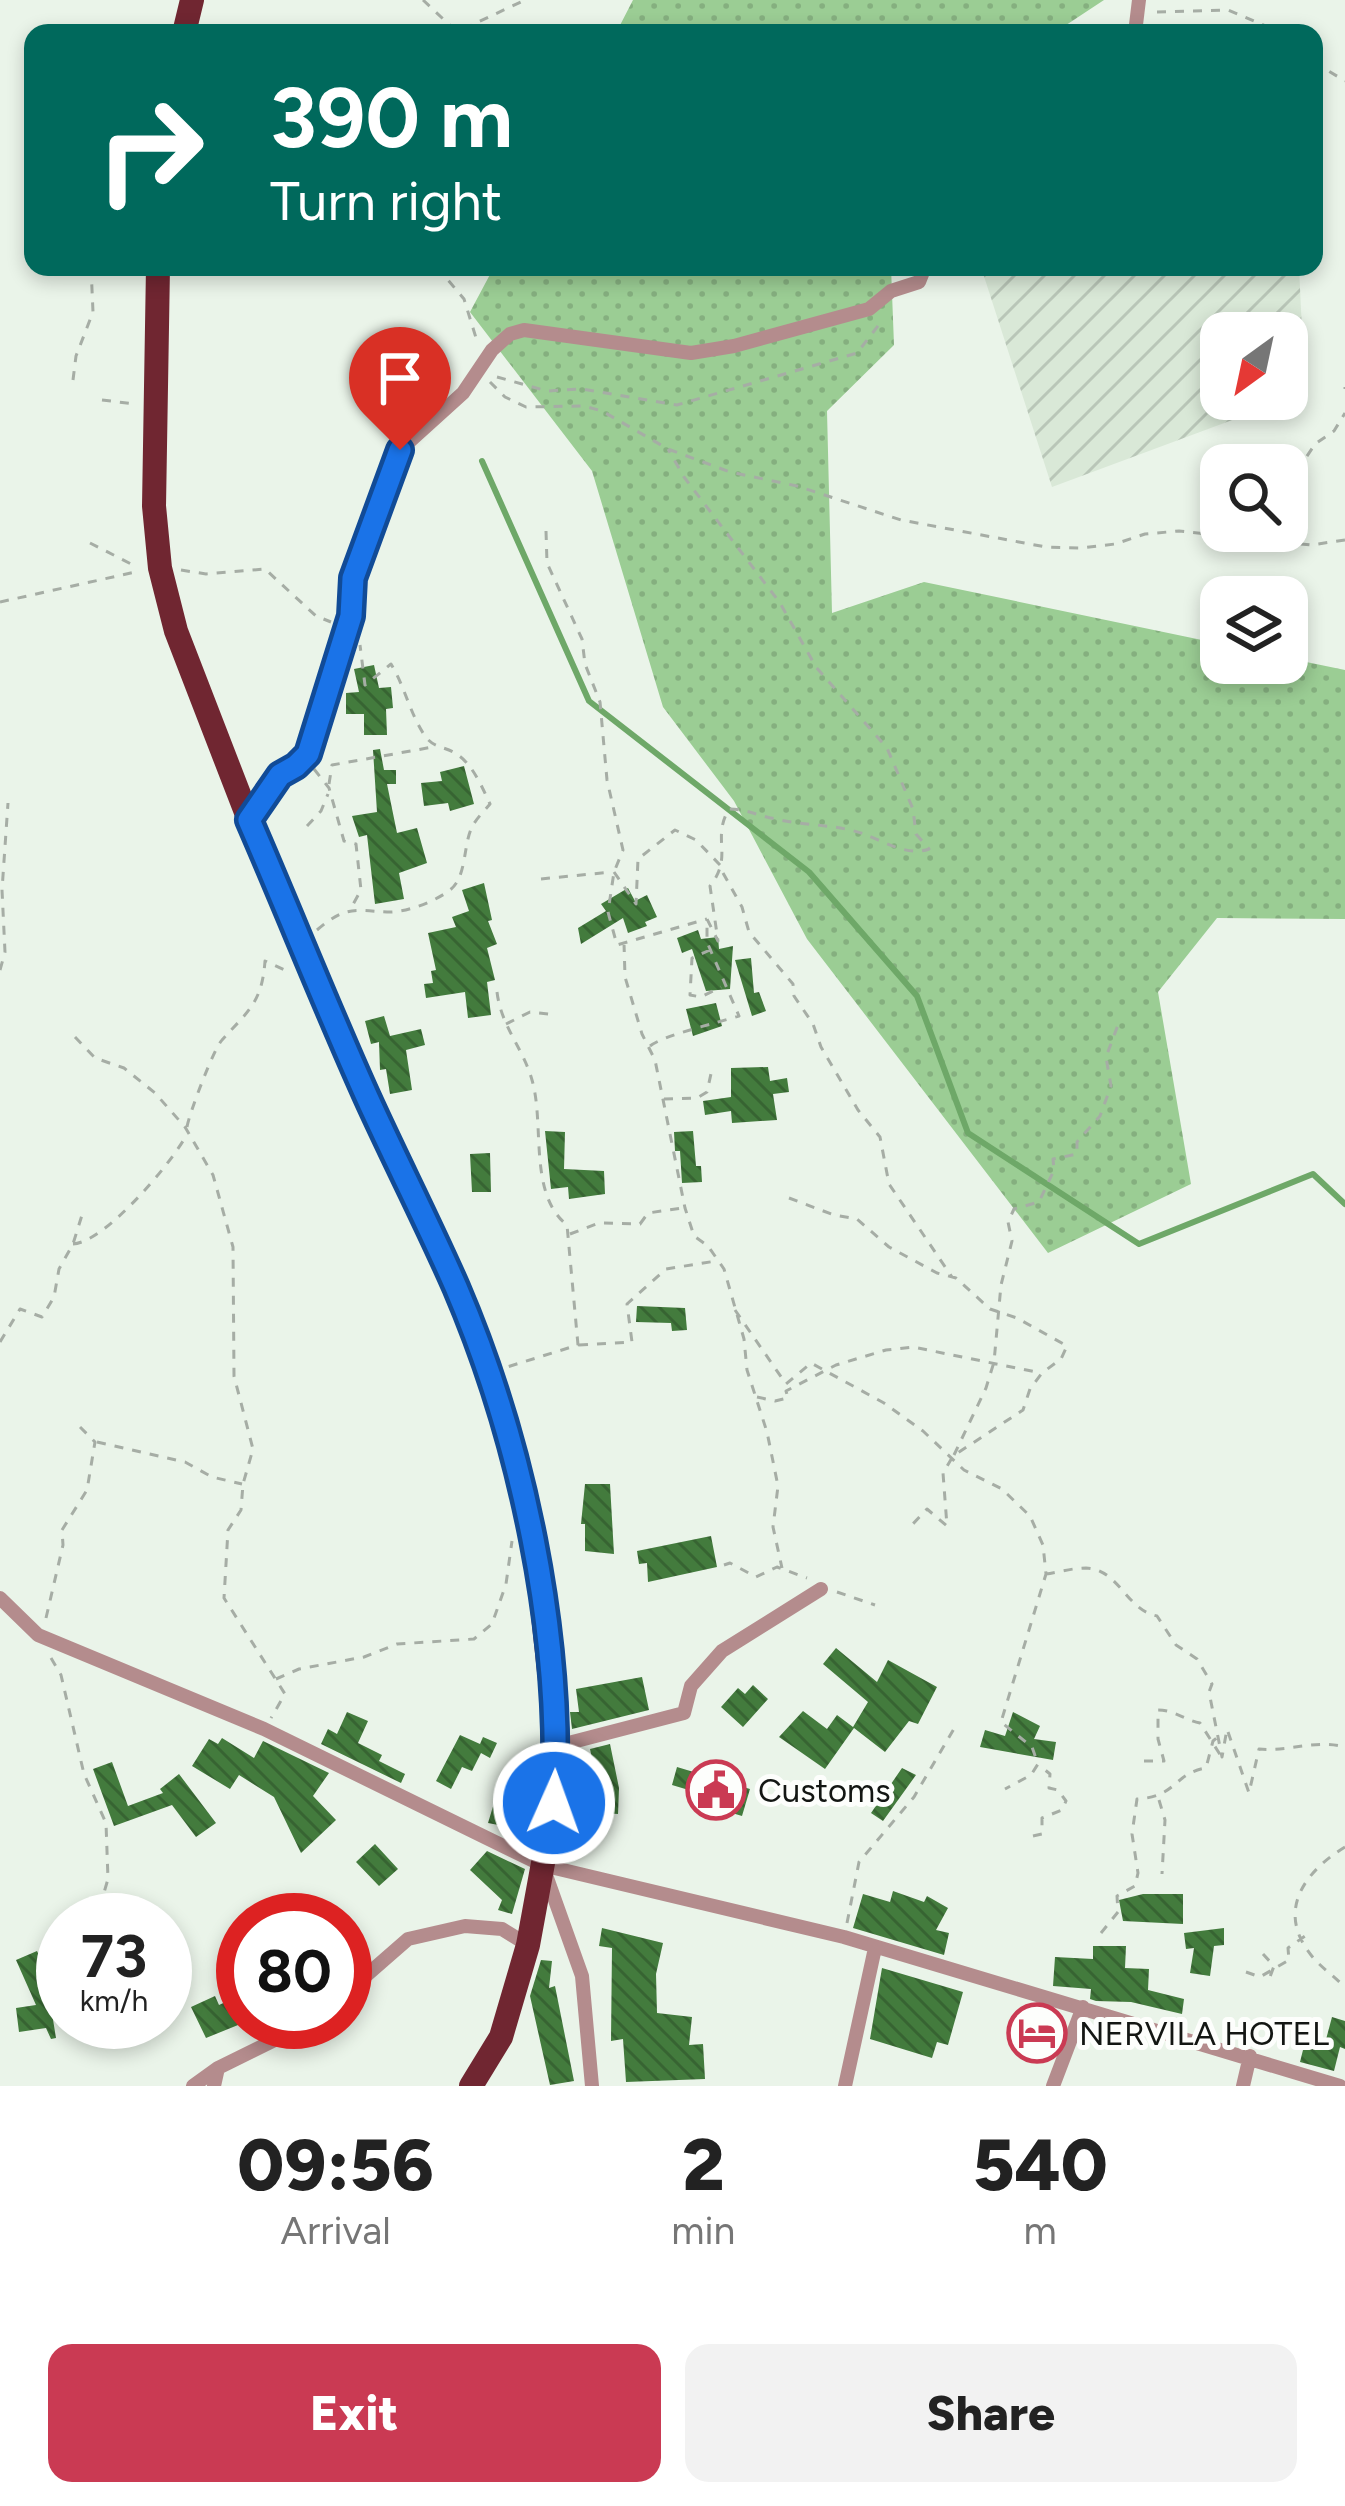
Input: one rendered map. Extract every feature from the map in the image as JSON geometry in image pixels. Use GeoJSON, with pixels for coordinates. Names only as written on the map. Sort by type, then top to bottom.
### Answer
{"type":"FeatureCollection","features":[{"type":"Feature","properties":{"kind":"highway"},"geometry":{"type":"LineString","coordinates":[[158,276],[154,506],[160,568],[176,631],[302,945],[456,1289],[488,1372],[534,1532],[556,1746],[554,1803],[528,1945],[501,2037],[471,2086]]}},
{"type":"Feature","properties":{"kind":"street"},"geometry":{"type":"LineString","coordinates":[[249,820],[280,775],[308,754],[351,616],[353,578],[400,450],[463,393],[510,334],[524,330],[691,353],[734,346],[869,308],[891,291],[919,283],[922,276]]}},
{"type":"Feature","properties":{"kind":"street"},"geometry":{"type":"LineString","coordinates":[[556,1746],[684,1713],[691,1685],[722,1651],[821,1589]]}},
{"type":"Feature","properties":{"kind":"street"},"geometry":{"type":"LineString","coordinates":[[0,1598],[38,1635],[264,1730],[542,1864],[844,1937],[1340,2086]]}},
{"type":"Feature","properties":{"kind":"street"},"geometry":{"type":"LineString","coordinates":[[542,1864],[582,1976],[592,2086]]}},
{"type":"Feature","properties":{"kind":"street"},"geometry":{"type":"LineString","coordinates":[[372,1970],[408,1939],[465,1926],[502,1929],[528,1945]]}},
{"type":"Feature","properties":{"kind":"street"},"geometry":{"type":"LineString","coordinates":[[845,2086],[875,1948]]}},
{"type":"Feature","properties":{"kind":"street"},"geometry":{"type":"LineString","coordinates":[[1053,2086],[1083,2007]]}},
{"type":"Feature","properties":{"kind":"street"},"geometry":{"type":"LineString","coordinates":[[194,2086],[256,2049]]}},
{"type":"Feature","properties":{"kind":"street"},"geometry":{"type":"LineString","coordinates":[[1243,2086],[1250,2056]]}},
{"type":"Feature","properties":{"kind":"street"},"geometry":{"type":"LineString","coordinates":[[214,2086],[218,2068]]}},
{"type":"Feature","properties":{"kind":"path"},"geometry":{"type":"LineString","coordinates":[[423,0],[447,24]]}},
{"type":"Feature","properties":{"kind":"path"},"geometry":{"type":"LineString","coordinates":[[475,24],[525,0]]}},
{"type":"Feature","properties":{"kind":"path"},"geometry":{"type":"LineString","coordinates":[[1139,6],[1228,10],[1261,24]]}},
{"type":"Feature","properties":{"kind":"path"},"geometry":{"type":"LineString","coordinates":[[73,380],[76,356],[93,312],[91,276]]}},
{"type":"Feature","properties":{"kind":"path"},"geometry":{"type":"LineString","coordinates":[[445,276],[464,298],[476,334],[478,370],[505,397],[526,407],[584,406],[602,411],[668,449],[730,472],[797,486],[901,520],[1046,547],[1081,548],[1145,534],[1200,532]]}},
{"type":"Feature","properties":{"kind":"path"},"geometry":{"type":"LineString","coordinates":[[478,370],[548,391],[582,389],[677,405],[857,353],[882,322],[891,291]]}},
{"type":"Feature","properties":{"kind":"path"},"geometry":{"type":"LineString","coordinates":[[102,400],[155,406]]}},
{"type":"Feature","properties":{"kind":"path"},"geometry":{"type":"LineString","coordinates":[[1308,454],[1334,431],[1345,413]]}},
{"type":"Feature","properties":{"kind":"path"},"geometry":{"type":"LineString","coordinates":[[668,449],[780,604],[816,667],[887,748],[913,809],[916,833],[928,849],[921,853],[861,833],[729,809],[722,829],[722,871],[710,886],[718,941],[707,919]]}},
{"type":"Feature","properties":{"kind":"path"},"geometry":{"type":"LineString","coordinates":[[546,531],[548,563],[583,639],[585,664],[600,702],[607,780],[623,850],[608,912],[617,945],[707,919]]}},
{"type":"Feature","properties":{"kind":"path"},"geometry":{"type":"LineString","coordinates":[[1308,544],[1345,540]]}},
{"type":"Feature","properties":{"kind":"path"},"geometry":{"type":"LineString","coordinates":[[0,602],[142,570],[91,543]]}},
{"type":"Feature","properties":{"kind":"path"},"geometry":{"type":"LineString","coordinates":[[160,568],[206,574],[266,569],[316,616],[330,622],[351,616],[358,631],[364,685],[391,664],[424,736],[435,747],[459,755],[490,804],[472,826],[456,885],[406,909],[350,910],[320,927],[302,945]]}},
{"type":"Feature","properties":{"kind":"path"},"geometry":{"type":"LineString","coordinates":[[307,826],[327,801],[332,765],[435,747]]}},
{"type":"Feature","properties":{"kind":"path"},"geometry":{"type":"LineString","coordinates":[[308,754],[329,788],[344,841],[356,844],[361,890],[350,910]]}},
{"type":"Feature","properties":{"kind":"path"},"geometry":{"type":"LineString","coordinates":[[0,808],[8,803],[2,890],[5,952],[0,970]]}},
{"type":"Feature","properties":{"kind":"path"},"geometry":{"type":"LineString","coordinates":[[614,872],[636,904],[638,859],[674,830],[696,840],[722,871],[742,907],[749,932],[793,984],[794,996],[813,1024],[821,1047],[880,1138],[889,1184],[952,1277],[999,1311],[1067,1346],[1061,1359],[1030,1390],[1023,1411],[953,1456]]}},
{"type":"Feature","properties":{"kind":"path"},"geometry":{"type":"LineString","coordinates":[[541,879],[614,872]]}},
{"type":"Feature","properties":{"kind":"path"},"geometry":{"type":"LineString","coordinates":[[650,1046],[663,1036],[689,1033],[739,1016],[711,950],[707,919]]}},
{"type":"Feature","properties":{"kind":"path"},"geometry":{"type":"LineString","coordinates":[[624,943],[625,976],[650,1046],[685,1208],[694,1236],[718,1261],[735,1310],[778,1486],[773,1527],[782,1568]]}},
{"type":"Feature","properties":{"kind":"path"},"geometry":{"type":"LineString","coordinates":[[711,950],[692,958],[690,995],[701,997],[725,986]]}},
{"type":"Feature","properties":{"kind":"path"},"geometry":{"type":"LineString","coordinates":[[74,1244],[86,1243],[103,1232],[166,1167],[186,1134],[195,1096],[208,1075],[214,1052],[257,1001],[265,961],[320,987]]}},
{"type":"Feature","properties":{"kind":"path"},"geometry":{"type":"LineString","coordinates":[[497,992],[505,1025],[532,1078],[545,1194],[555,1216],[567,1226],[578,1345]]}},
{"type":"Feature","properties":{"kind":"path"},"geometry":{"type":"LineString","coordinates":[[505,1025],[530,1012],[549,1014]]}},
{"type":"Feature","properties":{"kind":"path"},"geometry":{"type":"LineString","coordinates":[[910,1527],[927,1509],[947,1526],[943,1472],[986,1388],[994,1362],[1012,1241],[1008,1222],[1014,1209],[1040,1202],[1054,1170],[1053,1159],[1076,1154],[1077,1142],[1100,1115],[1111,1086],[1106,1057],[1118,1025]]}},
{"type":"Feature","properties":{"kind":"path"},"geometry":{"type":"LineString","coordinates":[[75,1037],[95,1058],[124,1068],[155,1093],[186,1134],[213,1174],[233,1247],[234,1376],[254,1448],[241,1510],[228,1530],[224,1598],[286,1694],[264,1730]]}},
{"type":"Feature","properties":{"kind":"path"},"geometry":{"type":"LineString","coordinates":[[662,1099],[697,1098],[707,1092],[712,1069]]}},
{"type":"Feature","properties":{"kind":"path"},"geometry":{"type":"LineString","coordinates":[[789,1198],[857,1219],[889,1247],[952,1277]]}},
{"type":"Feature","properties":{"kind":"path"},"geometry":{"type":"LineString","coordinates":[[568,1234],[598,1223],[640,1224],[648,1213],[685,1208]]}},
{"type":"Feature","properties":{"kind":"path"},"geometry":{"type":"LineString","coordinates":[[0,1342],[20,1309],[41,1317],[54,1297],[59,1269],[74,1244],[82,1215]]}},
{"type":"Feature","properties":{"kind":"path"},"geometry":{"type":"LineString","coordinates":[[488,1372],[578,1345],[632,1342],[627,1304],[666,1269],[718,1261]]}},
{"type":"Feature","properties":{"kind":"path"},"geometry":{"type":"LineString","coordinates":[[735,1310],[786,1384],[811,1363],[824,1370],[884,1403],[953,1456],[964,1470],[1002,1489],[1030,1516],[1043,1545],[1046,1574],[1001,1723],[1032,1747],[1038,1764],[1050,1774],[1049,1788],[1058,1790],[1066,1801],[1062,1810],[1042,1818],[1042,1834],[1033,1837]]}},
{"type":"Feature","properties":{"kind":"path"},"geometry":{"type":"LineString","coordinates":[[755,1396],[775,1401],[788,1398],[786,1391],[824,1370],[886,1350],[913,1347],[1042,1373]]}},
{"type":"Feature","properties":{"kind":"path"},"geometry":{"type":"LineString","coordinates":[[80,1427],[95,1442],[184,1462],[212,1477],[243,1484]]}},
{"type":"Feature","properties":{"kind":"path"},"geometry":{"type":"LineString","coordinates":[[95,1442],[87,1490],[62,1530],[49,1612],[38,1635],[61,1675],[84,1774],[106,1822],[104,1893]]}},
{"type":"Feature","properties":{"kind":"path"},"geometry":{"type":"LineString","coordinates":[[274,1679],[397,1644],[474,1640],[491,1624],[506,1584],[512,1541],[534,1532]]}},
{"type":"Feature","properties":{"kind":"path"},"geometry":{"type":"LineString","coordinates":[[724,1565],[730,1563],[756,1577],[782,1568],[821,1589],[874,1605]]}},
{"type":"Feature","properties":{"kind":"path"},"geometry":{"type":"LineString","coordinates":[[1046,1574],[1089,1568],[1105,1574],[1145,1614],[1157,1616],[1176,1645],[1197,1659],[1209,1677],[1222,1757]]}},
{"type":"Feature","properties":{"kind":"path"},"geometry":{"type":"LineString","coordinates":[[1144,1761],[1164,1761],[1158,1710],[1200,1723],[1222,1757]]}},
{"type":"Feature","properties":{"kind":"path"},"geometry":{"type":"LineString","coordinates":[[844,1937],[860,1862],[914,1798],[955,1727]]}},
{"type":"Feature","properties":{"kind":"path"},"geometry":{"type":"LineString","coordinates":[[1222,1757],[1227,1729]]}},
{"type":"Feature","properties":{"kind":"path"},"geometry":{"type":"LineString","coordinates":[[1227,1729],[1250,1793],[1259,1749],[1283,1752],[1324,1742],[1345,1747]]}},
{"type":"Feature","properties":{"kind":"path"},"geometry":{"type":"LineString","coordinates":[[1101,1933],[1118,1912],[1117,1896],[1135,1886],[1138,1873],[1132,1834],[1137,1799],[1159,1798],[1190,1771],[1206,1768],[1213,1741],[1227,1729]]}},
{"type":"Feature","properties":{"kind":"path"},"geometry":{"type":"LineString","coordinates":[[1005,1789],[1031,1775],[1038,1764]]}},
{"type":"Feature","properties":{"kind":"path"},"geometry":{"type":"LineString","coordinates":[[1159,1798],[1165,1820],[1162,1874]]}},
{"type":"Feature","properties":{"kind":"path"},"geometry":{"type":"LineString","coordinates":[[1345,1847],[1304,1878],[1294,1901],[1300,1938],[1323,1969],[1345,1988]]}},
{"type":"Feature","properties":{"kind":"path"},"geometry":{"type":"LineString","coordinates":[[1246,1972],[1259,1977],[1288,1960],[1288,1948],[1312,1931]]}},
{"type":"Feature","properties":{"kind":"path"},"geometry":{"type":"LineString","coordinates":[[1263,1954],[1274,1966]]}},
{"type":"Feature","properties":{"kind":"path"},"geometry":{"type":"LineString","coordinates":[[1270,1977],[1274,1966]]}},
{"type":"Feature","properties":{"kind":"shaded area"},"geometry":{"type":"Polygon","coordinates":[[[984,276],[1299,276],[1301,312],[1200,312],[1200,420],[1232,420],[1052,487],[984,276]]]}},
{"type":"Feature","properties":{"kind":"green space"},"geometry":{"type":"Polygon","coordinates":[[[633,0],[1104,0],[1068,24],[621,24],[633,0]]]}},
{"type":"Feature","properties":{"kind":"green space"},"geometry":{"type":"Polygon","coordinates":[[[489,276],[891,276],[894,345],[827,411],[832,613],[924,582],[1200,640],[1200,684],[1308,684],[1308,662],[1345,670],[1345,919],[1217,918],[1158,992],[1191,1184],[1048,1253],[807,939],[734,801],[663,707],[592,471],[470,312],[489,276]]]}},
{"type":"Feature","properties":{"kind":"building"},"geometry":{"type":"Polygon","coordinates":[[[374,665],[379,688],[391,687],[393,708],[386,709],[387,735],[364,735],[364,714],[346,714],[346,693],[359,692],[354,669],[374,665]]]}},
{"type":"Feature","properties":{"kind":"building"},"geometry":{"type":"Polygon","coordinates":[[[380,749],[384,770],[396,770],[396,784],[387,784],[397,833],[417,828],[427,863],[399,873],[404,899],[375,904],[367,835],[359,837],[352,816],[377,812],[373,750],[380,749]]]}},
{"type":"Feature","properties":{"kind":"building"},"geometry":{"type":"Polygon","coordinates":[[[464,766],[474,804],[450,811],[448,803],[424,806],[421,783],[442,781],[440,772],[464,766]]]}},
{"type":"Feature","properties":{"kind":"building"},"geometry":{"type":"Polygon","coordinates":[[[484,883],[492,920],[488,921],[497,944],[487,948],[495,980],[487,982],[491,1015],[468,1018],[465,992],[426,998],[424,984],[433,983],[431,971],[436,970],[428,933],[456,927],[452,917],[469,911],[462,890],[484,883]]]}},
{"type":"Feature","properties":{"kind":"building"},"geometry":{"type":"Polygon","coordinates":[[[628,888],[635,901],[647,895],[657,917],[628,933],[623,918],[581,944],[578,928],[606,911],[601,904],[628,888]]]}},
{"type":"Feature","properties":{"kind":"building"},"geometry":{"type":"Polygon","coordinates":[[[698,930],[701,939],[718,937],[719,949],[733,946],[730,989],[706,991],[692,949],[682,953],[677,938],[698,930]]]}},
{"type":"Feature","properties":{"kind":"building"},"geometry":{"type":"Polygon","coordinates":[[[751,958],[754,993],[759,992],[766,1011],[752,1016],[735,960],[751,958]]]}},
{"type":"Feature","properties":{"kind":"building"},"geometry":{"type":"Polygon","coordinates":[[[716,1003],[722,1026],[693,1036],[686,1009],[716,1003]]]}},
{"type":"Feature","properties":{"kind":"building"},"geometry":{"type":"Polygon","coordinates":[[[384,1016],[390,1036],[421,1029],[425,1045],[406,1050],[412,1090],[390,1094],[386,1069],[380,1070],[379,1042],[371,1044],[365,1021],[384,1016]]]}},
{"type":"Feature","properties":{"kind":"building"},"geometry":{"type":"Polygon","coordinates":[[[768,1067],[770,1081],[787,1078],[789,1092],[773,1094],[777,1120],[732,1123],[731,1111],[705,1115],[703,1101],[731,1097],[731,1068],[768,1067]]]}},
{"type":"Feature","properties":{"kind":"building"},"geometry":{"type":"Polygon","coordinates":[[[545,1131],[565,1132],[564,1169],[604,1171],[605,1194],[569,1199],[568,1187],[551,1189],[545,1131]]]}},
{"type":"Feature","properties":{"kind":"building"},"geometry":{"type":"Polygon","coordinates":[[[693,1131],[702,1182],[682,1183],[674,1132],[693,1131]]]}},
{"type":"Feature","properties":{"kind":"building"},"geometry":{"type":"Polygon","coordinates":[[[490,1153],[491,1192],[472,1192],[470,1154],[490,1153]]]}},
{"type":"Feature","properties":{"kind":"building"},"geometry":{"type":"Polygon","coordinates":[[[637,1306],[685,1308],[687,1330],[672,1331],[671,1323],[636,1322],[637,1306]]]}},
{"type":"Feature","properties":{"kind":"building"},"geometry":{"type":"Polygon","coordinates":[[[585,1484],[610,1484],[614,1554],[585,1551],[585,1524],[581,1524],[585,1484]]]}},
{"type":"Feature","properties":{"kind":"building"},"geometry":{"type":"Polygon","coordinates":[[[711,1536],[717,1567],[648,1582],[647,1563],[639,1564],[637,1551],[711,1536]]]}},
{"type":"Feature","properties":{"kind":"building"},"geometry":{"type":"Polygon","coordinates":[[[836,1648],[877,1682],[888,1660],[937,1687],[918,1724],[909,1721],[885,1752],[854,1728],[825,1769],[779,1737],[803,1711],[827,1729],[837,1715],[853,1727],[868,1702],[823,1664],[836,1648]]]}},
{"type":"Feature","properties":{"kind":"building"},"geometry":{"type":"Polygon","coordinates":[[[642,1677],[649,1710],[572,1729],[570,1712],[579,1712],[576,1689],[642,1677]]]}},
{"type":"Feature","properties":{"kind":"building"},"geometry":{"type":"Polygon","coordinates":[[[753,1685],[768,1699],[743,1727],[721,1707],[738,1688],[745,1694],[753,1685]]]}},
{"type":"Feature","properties":{"kind":"building"},"geometry":{"type":"Polygon","coordinates":[[[347,1712],[368,1721],[358,1743],[405,1774],[401,1783],[321,1744],[328,1729],[337,1734],[347,1712]]]}},
{"type":"Feature","properties":{"kind":"building"},"geometry":{"type":"Polygon","coordinates":[[[1013,1712],[1040,1726],[1034,1739],[1056,1742],[1053,1760],[980,1747],[985,1730],[1005,1736],[1013,1712]]]}},
{"type":"Feature","properties":{"kind":"building"},"geometry":{"type":"Polygon","coordinates":[[[460,1735],[480,1744],[483,1737],[497,1743],[490,1758],[481,1753],[472,1771],[462,1767],[451,1789],[436,1781],[460,1735]]]}},
{"type":"Feature","properties":{"kind":"building"},"geometry":{"type":"Polygon","coordinates":[[[222,1738],[254,1758],[263,1741],[329,1773],[313,1796],[336,1820],[301,1853],[274,1797],[239,1775],[230,1789],[192,1766],[209,1739],[218,1744],[222,1738]]]}},
{"type":"Feature","properties":{"kind":"building"},"geometry":{"type":"Polygon","coordinates":[[[610,1744],[619,1788],[618,1814],[572,1811],[572,1766],[594,1768],[590,1749],[610,1744]]]}},
{"type":"Feature","properties":{"kind":"building"},"geometry":{"type":"Polygon","coordinates":[[[112,1762],[128,1806],[163,1793],[160,1789],[179,1774],[216,1823],[196,1837],[172,1805],[114,1826],[93,1769],[112,1762]]]}},
{"type":"Feature","properties":{"kind":"building"},"geometry":{"type":"Polygon","coordinates":[[[677,1767],[750,1789],[742,1816],[699,1803],[702,1794],[672,1785],[677,1767]]]}},
{"type":"Feature","properties":{"kind":"building"},"geometry":{"type":"Polygon","coordinates":[[[902,1768],[916,1775],[883,1821],[871,1813],[902,1768]]]}},
{"type":"Feature","properties":{"kind":"building"},"geometry":{"type":"Polygon","coordinates":[[[494,1803],[518,1812],[519,1808],[534,1810],[529,1831],[488,1823],[494,1803]]]}},
{"type":"Feature","properties":{"kind":"building"},"geometry":{"type":"Polygon","coordinates":[[[375,1844],[398,1869],[379,1886],[356,1862],[375,1844]]]}},
{"type":"Feature","properties":{"kind":"building"},"geometry":{"type":"Polygon","coordinates":[[[487,1851],[525,1869],[512,1914],[498,1910],[502,1900],[470,1870],[487,1851]]]}},
{"type":"Feature","properties":{"kind":"building"},"geometry":{"type":"Polygon","coordinates":[[[893,1891],[924,1902],[927,1896],[948,1908],[936,1930],[949,1933],[944,1955],[853,1928],[863,1894],[890,1902],[893,1891]]]}},
{"type":"Feature","properties":{"kind":"building"},"geometry":{"type":"Polygon","coordinates":[[[1143,1894],[1183,1894],[1183,1924],[1123,1921],[1119,1900],[1143,1894]]]}},
{"type":"Feature","properties":{"kind":"building"},"geometry":{"type":"Polygon","coordinates":[[[602,1928],[663,1943],[656,1974],[657,2013],[692,2017],[689,2045],[703,2044],[705,2079],[626,2082],[623,2039],[611,2041],[612,1948],[599,1946],[602,1928]]]}},
{"type":"Feature","properties":{"kind":"building"},"geometry":{"type":"Polygon","coordinates":[[[1224,1928],[1224,1945],[1214,1946],[1210,1976],[1190,1973],[1194,1948],[1186,1949],[1184,1933],[1224,1928]]]}},
{"type":"Feature","properties":{"kind":"building"},"geometry":{"type":"Polygon","coordinates":[[[1093,1946],[1126,1946],[1125,1968],[1149,1969],[1148,1990],[1184,1999],[1182,2014],[1131,2002],[1096,2001],[1090,1999],[1091,1989],[1053,1986],[1055,1957],[1093,1959],[1093,1946]]]}},
{"type":"Feature","properties":{"kind":"building"},"geometry":{"type":"Polygon","coordinates":[[[36,1951],[36,2005],[16,1960],[36,1951]]]}},
{"type":"Feature","properties":{"kind":"building"},"geometry":{"type":"Polygon","coordinates":[[[541,1960],[552,1961],[549,1988],[555,1986],[574,2081],[550,2085],[530,1996],[541,1960]]]}},
{"type":"Feature","properties":{"kind":"building"},"geometry":{"type":"Polygon","coordinates":[[[882,1968],[963,1992],[948,2045],[937,2042],[932,2058],[870,2039],[882,1968]]]}},
{"type":"Feature","properties":{"kind":"building"},"geometry":{"type":"Polygon","coordinates":[[[215,1996],[216,2034],[206,2038],[192,2007],[215,1996]]]}},
{"type":"Feature","properties":{"kind":"building"},"geometry":{"type":"Polygon","coordinates":[[[36,2005],[36,2029],[19,2032],[16,2008],[36,2005]]]}},
{"type":"Feature","properties":{"kind":"building"},"geometry":{"type":"Polygon","coordinates":[[[1332,2017],[1345,2021],[1345,2049],[1340,2047],[1334,2071],[1300,2062],[1305,2042],[1324,2047],[1332,2017]]]}},
{"type":"Feature","properties":{"kind":"waterway"},"geometry":{"type":"LineString","coordinates":[[482,461],[589,701],[809,872],[917,996],[968,1133],[1139,1244],[1313,1174],[1345,1204]]}},
{"type":"Feature","properties":{"kind":"place","name":"Customs"},"geometry":{"type":"Point","coordinates":[716,1790]}},
{"type":"Feature","properties":{"kind":"place","name":"NERVILA HOTEL"},"geometry":{"type":"Point","coordinates":[1037,2033]}},
{"type":"Feature","properties":{"kind":"route"},"geometry":{"type":"LineString","coordinates":[[400,450],[353,578],[351,616],[308,754],[280,775],[249,820],[368,1099],[456,1289],[488,1372],[534,1532],[556,1746],[554,1803]]}}]}
